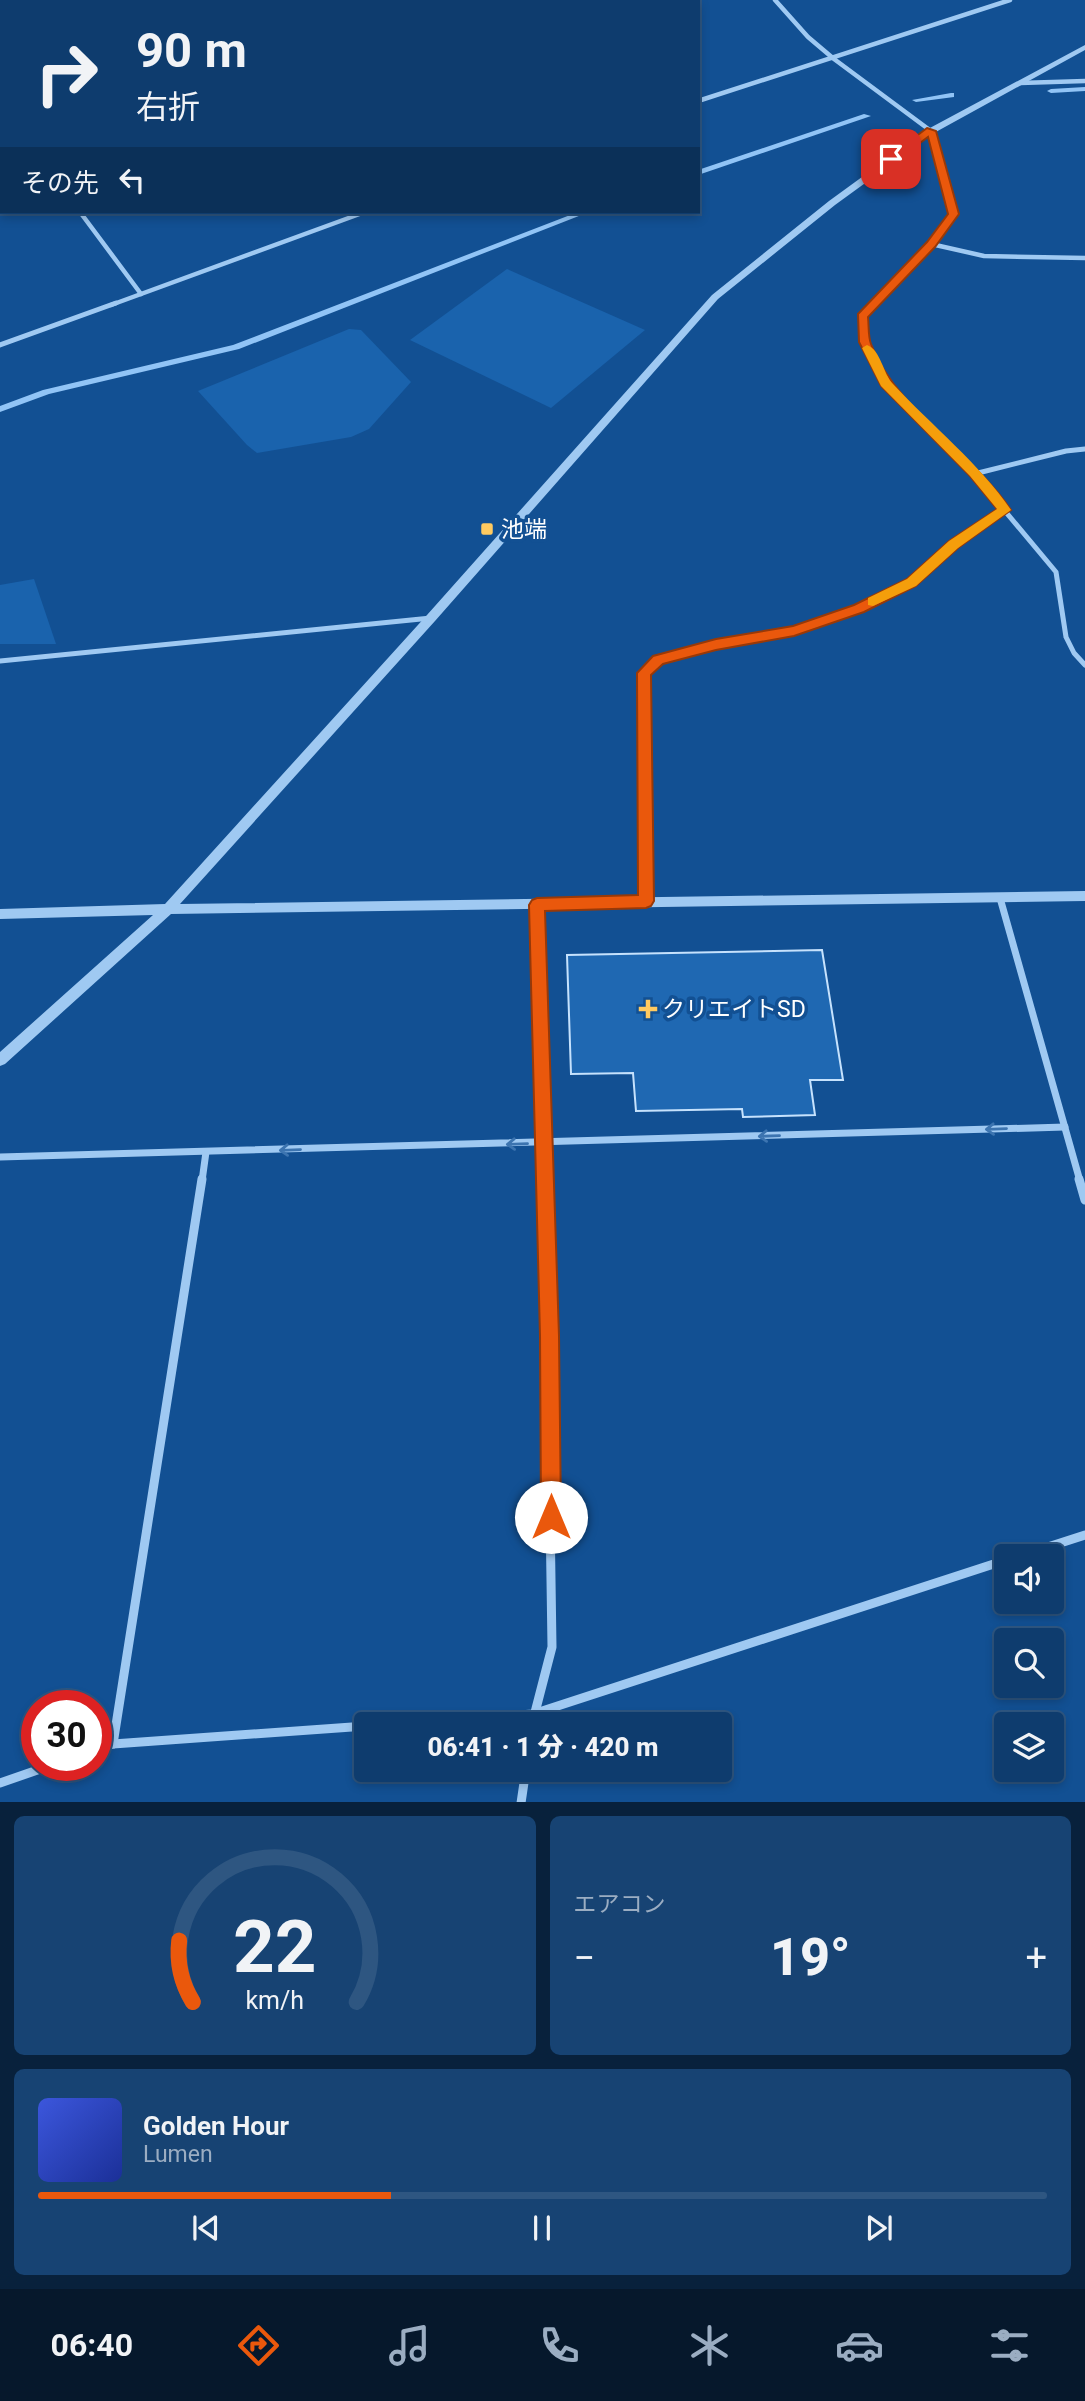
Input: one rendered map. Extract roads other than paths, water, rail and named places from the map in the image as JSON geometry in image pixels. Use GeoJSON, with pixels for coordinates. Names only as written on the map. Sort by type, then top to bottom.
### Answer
{"type":"FeatureCollection","features":[{"type":"Feature","properties":{"kind":"street"},"geometry":{"type":"LineString","coordinates":[[775,0],[807,37],[931,131],[953,214],[931,244],[862,317],[864,342],[885,383],[974,474],[1056,572],[1066,636],[1074,653],[1085,664]]}},
{"type":"Feature","properties":{"kind":"street"},"geometry":{"type":"LineString","coordinates":[[700,100],[1010,0]]}},
{"type":"Feature","properties":{"kind":"street"},"geometry":{"type":"LineString","coordinates":[[0,1060],[168,909],[715,298],[832,203],[931,131],[1085,47]]}},
{"type":"Feature","properties":{"kind":"street"},"geometry":{"type":"LineString","coordinates":[[1020,83],[1085,81]]}},
{"type":"Feature","properties":{"kind":"street"},"geometry":{"type":"LineString","coordinates":[[82,214],[141,293]]}},
{"type":"Feature","properties":{"kind":"street"},"geometry":{"type":"LineString","coordinates":[[0,345],[359,214]]}},
{"type":"Feature","properties":{"kind":"street"},"geometry":{"type":"LineString","coordinates":[[931,244],[984,257],[1085,258]]}},
{"type":"Feature","properties":{"kind":"street"},"geometry":{"type":"LineString","coordinates":[[974,474],[1066,451],[1085,449]]}},
{"type":"Feature","properties":{"kind":"street"},"geometry":{"type":"LineString","coordinates":[[646,901],[644,673],[658,660],[716,645],[794,631],[859,608],[912,583],[953,545],[1004,510]]}},
{"type":"Feature","properties":{"kind":"street"},"geometry":{"type":"LineString","coordinates":[[0,661],[431,618]]}},
{"type":"Feature","properties":{"kind":"street"},"geometry":{"type":"LineString","coordinates":[[0,914],[646,901],[1085,896]]}},
{"type":"Feature","properties":{"kind":"street"},"geometry":{"type":"LineString","coordinates":[[1000,898],[1085,1200]]}},
{"type":"Feature","properties":{"kind":"street"},"geometry":{"type":"LineString","coordinates":[[535,1712],[552,1647],[550,1336],[537,905]]}},
{"type":"Feature","properties":{"kind":"street"},"geometry":{"type":"LineString","coordinates":[[0,1157],[1065,1127]]}},
{"type":"Feature","properties":{"kind":"street"},"geometry":{"type":"LineString","coordinates":[[206,1152],[113,1744],[354,1727]]}},
{"type":"Feature","properties":{"kind":"street"},"geometry":{"type":"LineString","coordinates":[[1057,1544],[1085,1535]]}},
{"type":"Feature","properties":{"kind":"street"},"geometry":{"type":"LineString","coordinates":[[554,1712],[994,1564]]}},
{"type":"Feature","properties":{"kind":"street"},"geometry":{"type":"LineString","coordinates":[[0,1783],[21,1776]]}},
{"type":"Feature","properties":{"kind":"street"},"geometry":{"type":"LineString","coordinates":[[521,1802],[524,1782]]}},
{"type":"Feature","properties":{"kind":"waterway"},"geometry":{"type":"LineString","coordinates":[[1051,91],[1085,89]]}},
{"type":"Feature","properties":{"kind":"waterway"},"geometry":{"type":"LineString","coordinates":[[916,100],[951,95]]}},
{"type":"Feature","properties":{"kind":"waterway"},"geometry":{"type":"LineString","coordinates":[[700,172],[867,116]]}},
{"type":"Feature","properties":{"kind":"waterway"},"geometry":{"type":"LineString","coordinates":[[0,409],[46,392],[236,347],[580,214]]}},
{"type":"Feature","properties":{"kind":"place","name":"池端"},"geometry":{"type":"Point","coordinates":[487,529]}},
{"type":"Feature","properties":{"kind":"place","name":"クリエイトSD"},"geometry":{"type":"Point","coordinates":[648,1009]}}]}
